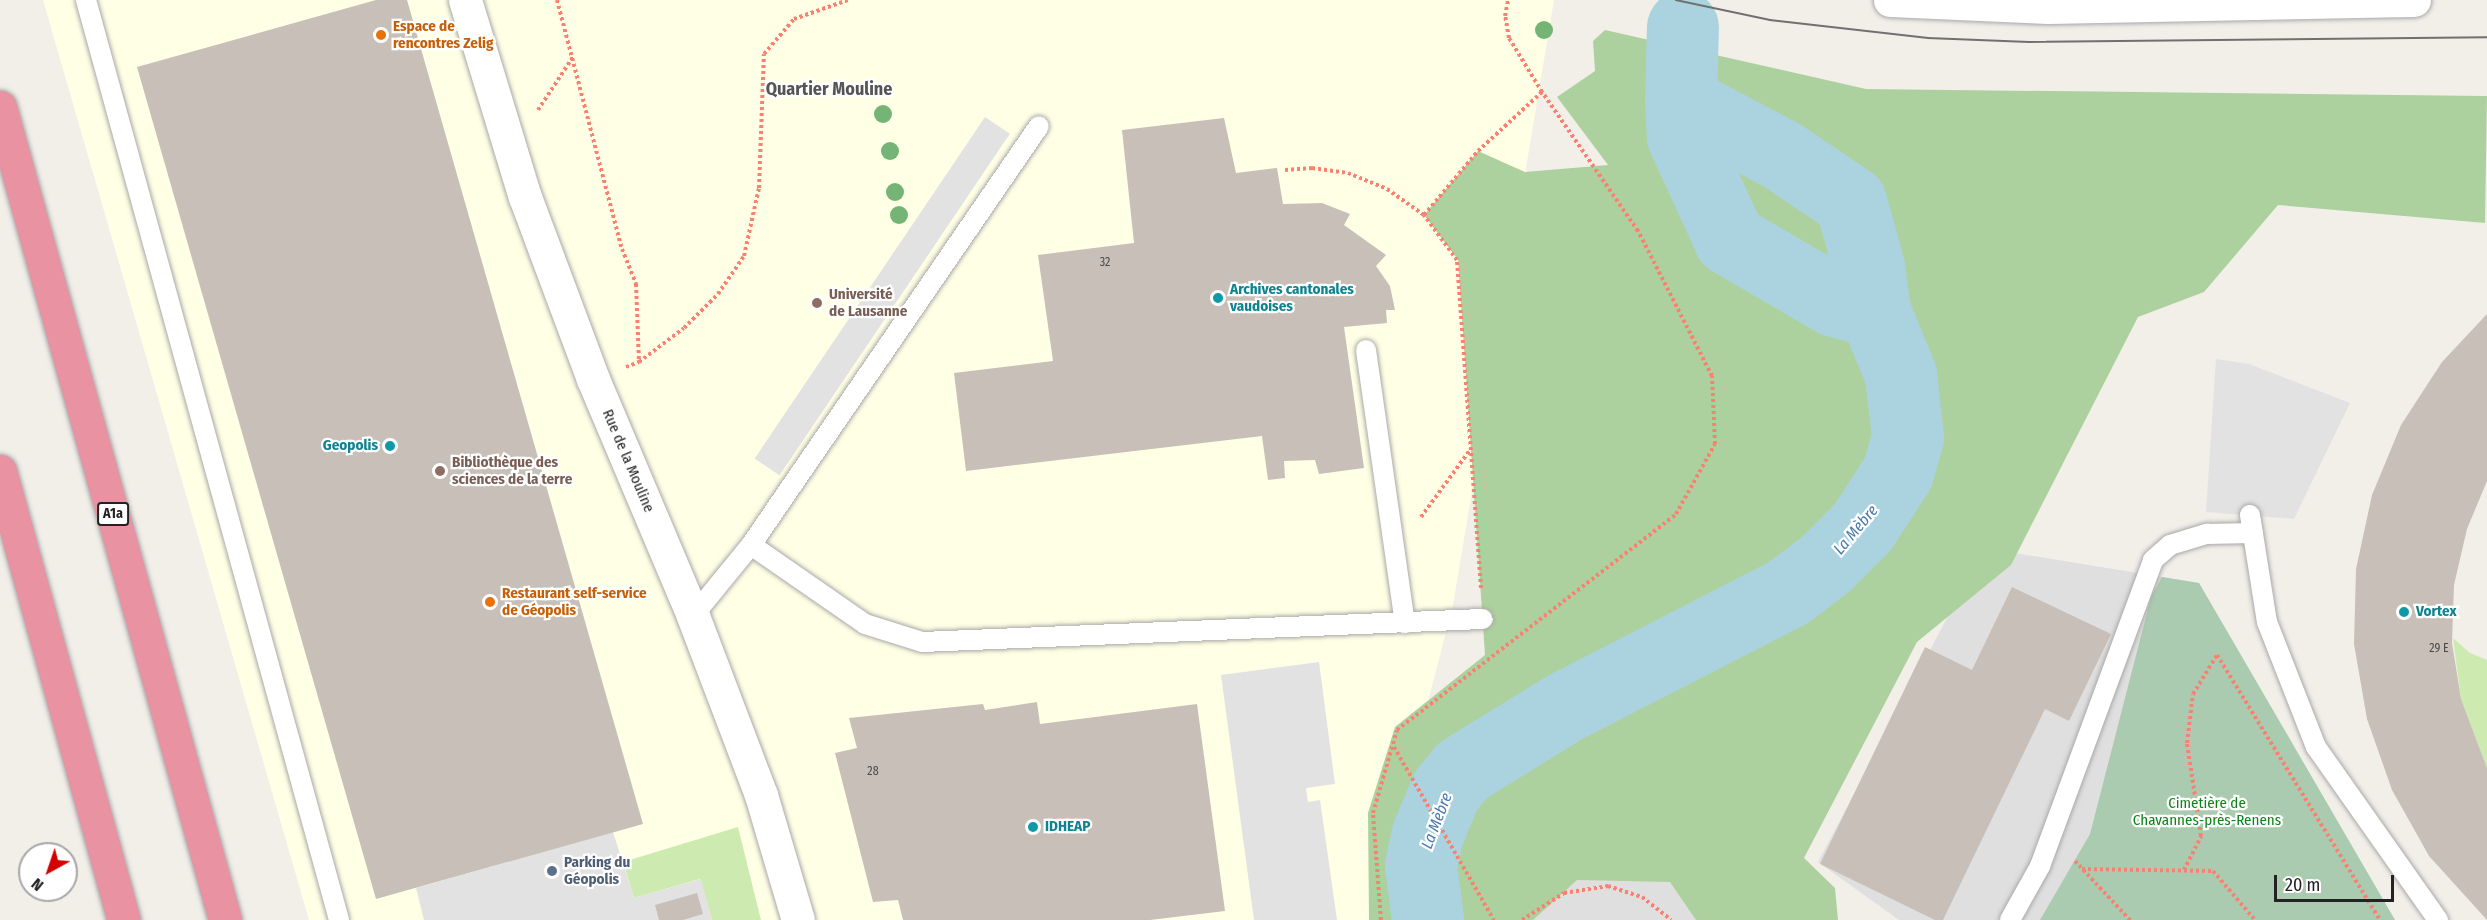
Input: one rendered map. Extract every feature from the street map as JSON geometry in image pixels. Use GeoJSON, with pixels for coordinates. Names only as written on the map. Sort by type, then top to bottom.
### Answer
{"type":"FeatureCollection","features":[{"type":"Feature","properties":{"kind":"highway","name":"A1a"},"geometry":{"type":"LineString","coordinates":[[0,107],[225,920]]}},
{"type":"Feature","properties":{"kind":"highway"},"geometry":{"type":"LineString","coordinates":[[0,471],[124,920]]}},
{"type":"Feature","properties":{"kind":"street","name":"Rue de la Mouline"},"geometry":{"type":"LineString","coordinates":[[465,0],[510,153],[593,379],[693,616],[761,795],[798,920]]}},
{"type":"Feature","properties":{"kind":"street"},"geometry":{"type":"LineString","coordinates":[[1890,0],[2048,7],[2414,0]]}},
{"type":"Feature","properties":{"kind":"lane"},"geometry":{"type":"LineString","coordinates":[[86,0],[339,920]]}},
{"type":"Feature","properties":{"kind":"lane"},"geometry":{"type":"LineString","coordinates":[[693,616],[751,545],[1039,126]]}},
{"type":"Feature","properties":{"kind":"lane"},"geometry":{"type":"LineString","coordinates":[[1366,350],[1406,623]]}},
{"type":"Feature","properties":{"kind":"lane"},"geometry":{"type":"LineString","coordinates":[[2010,920],[2040,867],[2153,560],[2170,545],[2252,524],[2266,622],[2316,747],[2438,920]]}},
{"type":"Feature","properties":{"kind":"lane"},"geometry":{"type":"LineString","coordinates":[[751,545],[865,624],[922,642],[1483,619]]}},
{"type":"Feature","properties":{"kind":"path"},"geometry":{"type":"LineString","coordinates":[[557,0],[621,249],[636,284],[639,362]]}},
{"type":"Feature","properties":{"kind":"path"},"geometry":{"type":"LineString","coordinates":[[593,379],[639,362],[684,328],[718,294],[744,256],[759,188],[764,54],[794,19],[848,0]]}},
{"type":"Feature","properties":{"kind":"path"},"geometry":{"type":"LineString","coordinates":[[1380,920],[1373,813],[1394,746],[1396,730],[1676,514],[1715,444],[1712,376],[1638,231],[1542,92],[1509,38],[1505,16],[1508,0]]}},
{"type":"Feature","properties":{"kind":"path"},"geometry":{"type":"LineString","coordinates":[[510,153],[573,57]]}},
{"type":"Feature","properties":{"kind":"path"},"geometry":{"type":"LineString","coordinates":[[1424,215],[1478,150],[1542,92]]}},
{"type":"Feature","properties":{"kind":"path"},"geometry":{"type":"LineString","coordinates":[[1285,170],[1312,168],[1348,173],[1386,189],[1424,215],[1458,260],[1470,449],[1488,658]]}},
{"type":"Feature","properties":{"kind":"path"},"geometry":{"type":"LineString","coordinates":[[1395,552],[1470,449]]}},
{"type":"Feature","properties":{"kind":"path"},"geometry":{"type":"LineString","coordinates":[[2184,870],[2201,836],[2187,743],[2193,694],[2217,655],[2380,920]]}},
{"type":"Feature","properties":{"kind":"path"},"geometry":{"type":"LineString","coordinates":[[1394,746],[1425,804],[1454,847],[1494,920]]}},
{"type":"Feature","properties":{"kind":"path"},"geometry":{"type":"LineString","coordinates":[[2051,837],[2130,920]]}},
{"type":"Feature","properties":{"kind":"path"},"geometry":{"type":"LineString","coordinates":[[2082,869],[2213,872],[2255,920]]}},
{"type":"Feature","properties":{"kind":"path"},"geometry":{"type":"LineString","coordinates":[[1522,920],[1564,893],[1608,886],[1642,897],[1671,920]]}},
{"type":"Feature","properties":{"kind":"shaded area","name":"Université de Lausanne"},"geometry":{"type":"Polygon","coordinates":[[[43,0],[1554,0],[1453,605],[1371,920],[309,920],[43,0]]]}},
{"type":"Feature","properties":{"kind":"shaded area"},"geometry":{"type":"Polygon","coordinates":[[[985,117],[1010,134],[779,475],[755,459],[985,117]]]}},
{"type":"Feature","properties":{"kind":"shaded area"},"geometry":{"type":"Polygon","coordinates":[[[2216,359],[2249,364],[2350,403],[2294,519],[2206,512],[2216,359]]]}},
{"type":"Feature","properties":{"kind":"shaded area"},"geometry":{"type":"Polygon","coordinates":[[[1984,548],[2199,583],[2395,920],[1899,920],[1818,862],[1984,548]]]}},
{"type":"Feature","properties":{"kind":"shaded area"},"geometry":{"type":"Polygon","coordinates":[[[1319,662],[1335,784],[1306,788],[1308,802],[1320,800],[1337,920],[1254,920],[1221,675],[1319,662]]]}},
{"type":"Feature","properties":{"kind":"shaded area","name":"Parking du Géopolis"},"geometry":{"type":"Polygon","coordinates":[[[613,832],[634,898],[701,879],[712,920],[424,920],[416,888],[613,832]]]}},
{"type":"Feature","properties":{"kind":"shaded area"},"geometry":{"type":"Polygon","coordinates":[[[1676,857],[1696,920],[1364,920],[1676,857]]]}},
{"type":"Feature","properties":{"kind":"green space"},"geometry":{"type":"Polygon","coordinates":[[[1605,30],[1866,89],[2487,96],[2485,223],[2278,205],[2204,292],[2138,317],[2011,565],[1917,642],[1804,858],[1835,888],[1838,920],[1696,920],[1670,882],[1577,880],[1533,920],[1369,920],[1368,813],[1395,727],[1485,655],[1458,260],[1424,215],[1478,151],[1525,172],[1608,165],[1557,97],[1595,71],[1593,41],[1605,30]]]}},
{"type":"Feature","properties":{"kind":"green space","name":"Cimetière de Chavannes-près-Renens"},"geometry":{"type":"Polygon","coordinates":[[[2162,577],[2199,583],[2395,920],[2040,920],[2090,834],[2151,597],[2162,577]]]}},
{"type":"Feature","properties":{"kind":"green space"},"geometry":{"type":"Polygon","coordinates":[[[2453,638],[2470,653],[2487,660],[2487,768],[2461,699],[2453,638]]]}},
{"type":"Feature","properties":{"kind":"green space"},"geometry":{"type":"Polygon","coordinates":[[[738,827],[761,920],[712,920],[700,879],[634,898],[623,862],[738,827]]]}},
{"type":"Feature","properties":{"kind":"building","name":"Geopolis"},"geometry":{"type":"Polygon","coordinates":[[[376,0],[407,0],[643,824],[376,899],[137,67],[376,0]]]}},
{"type":"Feature","properties":{"kind":"building","name":"Archives cantonales vaudoises"},"geometry":{"type":"Polygon","coordinates":[[[1224,118],[1236,173],[1277,168],[1283,204],[1322,203],[1350,214],[1344,225],[1386,255],[1376,266],[1390,286],[1395,310],[1386,310],[1387,323],[1344,327],[1364,468],[1319,474],[1315,460],[1284,461],[1285,478],[1268,480],[1262,436],[966,471],[954,373],[1053,361],[1038,255],[1134,243],[1122,130],[1224,118]]]}},
{"type":"Feature","properties":{"kind":"building","name":"Vortex"},"geometry":{"type":"Polygon","coordinates":[[[2487,314],[2487,481],[2467,529],[2454,585],[2452,643],[2461,699],[2487,768],[2487,920],[2429,856],[2392,790],[2367,719],[2354,644],[2356,569],[2372,495],[2401,425],[2442,362],[2487,314]]]}},
{"type":"Feature","properties":{"kind":"building"},"geometry":{"type":"Polygon","coordinates":[[[2012,587],[2111,634],[2069,721],[2045,709],[1943,920],[1935,920],[1820,864],[1925,647],[1972,670],[2012,587]]]}},
{"type":"Feature","properties":{"kind":"building","name":"IDHEAP"},"geometry":{"type":"Polygon","coordinates":[[[1037,702],[1040,724],[1197,704],[1225,911],[1150,920],[903,920],[898,900],[873,902],[835,753],[857,748],[849,718],[983,704],[985,710],[1037,702]]]}},
{"type":"Feature","properties":{"kind":"building"},"geometry":{"type":"Polygon","coordinates":[[[697,893],[703,914],[683,920],[659,920],[655,905],[697,893]]]}},
{"type":"Feature","properties":{"kind":"waterway","name":"La Mèbre"},"geometry":{"type":"LineString","coordinates":[[1428,920],[1421,866],[1428,834],[1446,791],[1462,771],[1564,708],[1788,593],[1826,564],[1863,527],[1898,473],[1908,437],[1901,375],[1875,312],[1869,267],[1851,202],[1783,156],[1681,102],[1683,27]]}},
{"type":"Feature","properties":{"kind":"waterway"},"geometry":{"type":"LineString","coordinates":[[1681,102],[1683,137],[1730,240],[1835,301],[1875,312]]}},
{"type":"Feature","properties":{"kind":"tram line"},"geometry":{"type":"LineString","coordinates":[[1676,0],[1770,20],[1928,38],[2029,42],[2487,37]]}},
{"type":"Feature","properties":{"kind":"place","name":"Espace de rencontres Zelig"},"geometry":{"type":"Point","coordinates":[381,35]}},
{"type":"Feature","properties":{"kind":"place","name":"Archives cantonales vaudoises"},"geometry":{"type":"Point","coordinates":[1218,298]}},
{"type":"Feature","properties":{"kind":"place","name":"Université de Lausanne"},"geometry":{"type":"Point","coordinates":[817,303]}},
{"type":"Feature","properties":{"kind":"place","name":"Geopolis"},"geometry":{"type":"Point","coordinates":[390,446]}},
{"type":"Feature","properties":{"kind":"place","name":"Bibliothèque des sciences de la terre"},"geometry":{"type":"Point","coordinates":[440,471]}},
{"type":"Feature","properties":{"kind":"place","name":"Restaurant self-service de Géopolis"},"geometry":{"type":"Point","coordinates":[490,602]}},
{"type":"Feature","properties":{"kind":"place","name":"Vortex"},"geometry":{"type":"Point","coordinates":[2404,612]}},
{"type":"Feature","properties":{"kind":"place","name":"IDHEAP"},"geometry":{"type":"Point","coordinates":[1033,827]}},
{"type":"Feature","properties":{"kind":"place","name":"Parking du Géopolis"},"geometry":{"type":"Point","coordinates":[552,871]}},
{"type":"Feature","properties":{"kind":"district","name":"Quartier Mouline"},"geometry":{"type":"Point","coordinates":[829,89]}}]}
